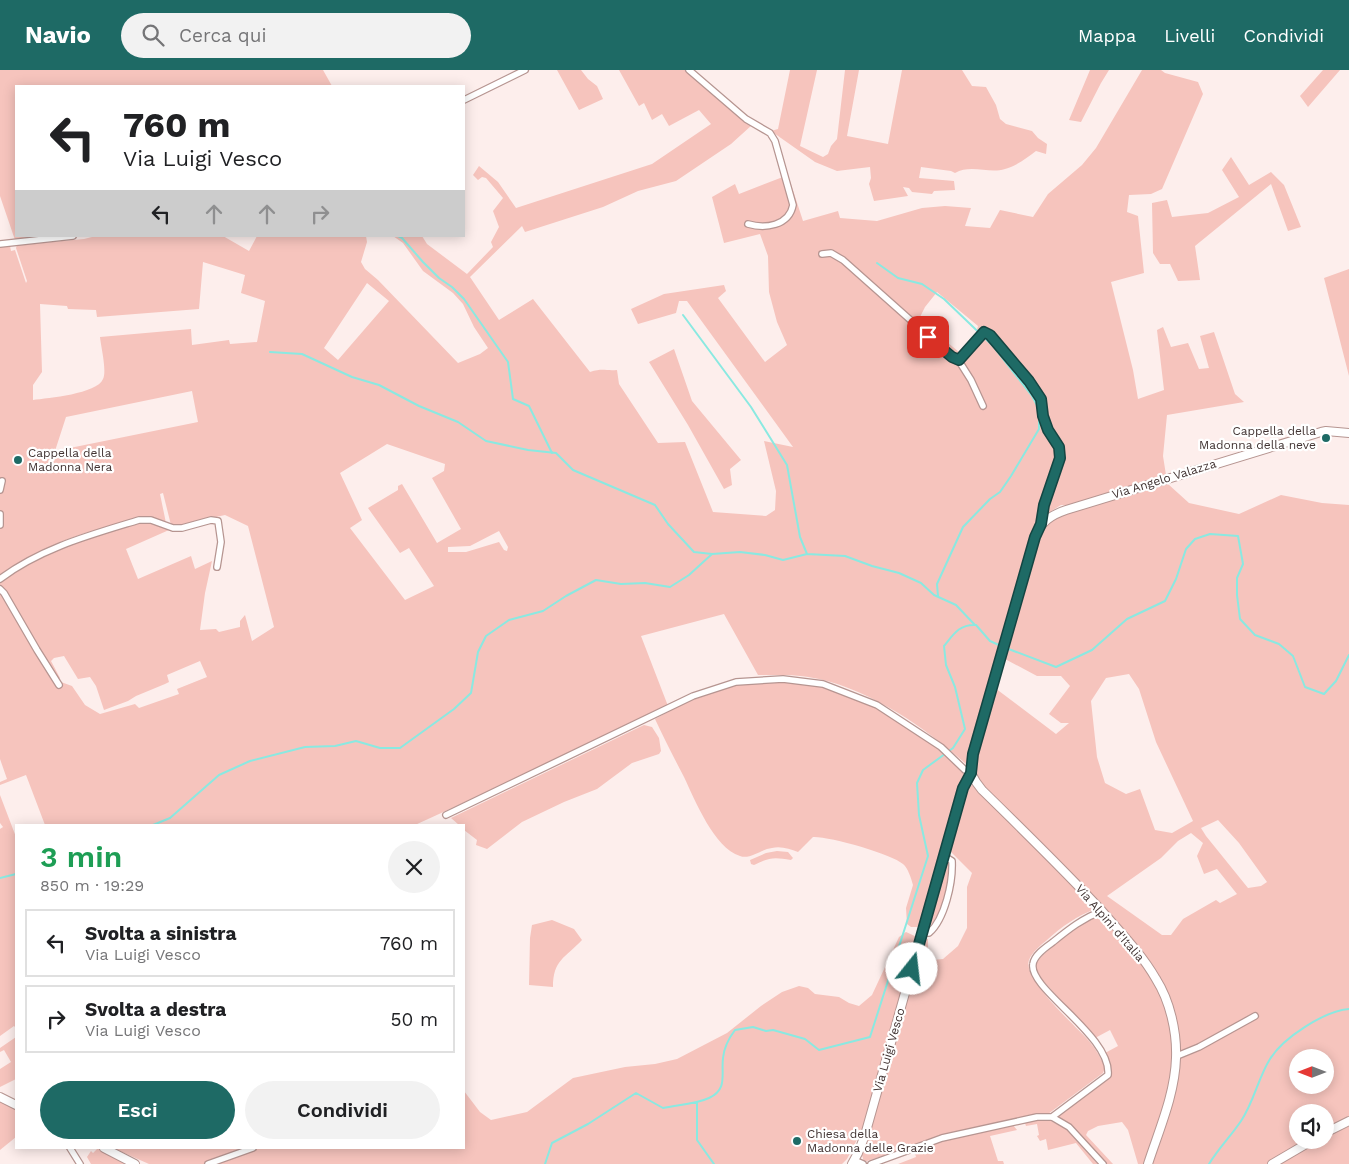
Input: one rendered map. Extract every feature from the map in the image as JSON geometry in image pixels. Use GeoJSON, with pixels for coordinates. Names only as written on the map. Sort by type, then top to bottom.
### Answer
{"type":"FeatureCollection","features":[{"type":"Feature","properties":{"kind":"street"},"geometry":{"type":"LineString","coordinates":[[465,100],[525,70]]}},
{"type":"Feature","properties":{"kind":"street"},"geometry":{"type":"LineString","coordinates":[[690,70],[746,120],[770,133],[775,141],[793,205],[791,212],[784,220],[773,225],[758,227],[748,224]]}},
{"type":"Feature","properties":{"kind":"street"},"geometry":{"type":"LineString","coordinates":[[0,244],[64,237]]}},
{"type":"Feature","properties":{"kind":"street"},"geometry":{"type":"LineString","coordinates":[[822,254],[831,253],[843,260],[917,327],[952,357],[959,360],[983,406]]}},
{"type":"Feature","properties":{"kind":"street","name":"Via Luigi Vesco"},"geometry":{"type":"LineString","coordinates":[[853,1162],[865,1135],[963,788],[971,773],[973,754],[1005,640],[1035,537],[1041,524],[1044,505],[1060,458],[1059,447],[1048,430],[1043,416],[1041,399],[1029,381],[990,335],[984,332],[959,360]]}},
{"type":"Feature","properties":{"kind":"street","name":"Via Angelo Valazza"},"geometry":{"type":"LineString","coordinates":[[1041,524],[1051,516],[1066,510],[1321,432],[1349,434]]}},
{"type":"Feature","properties":{"kind":"street"},"geometry":{"type":"LineString","coordinates":[[0,490],[2,481]]}},
{"type":"Feature","properties":{"kind":"street"},"geometry":{"type":"LineString","coordinates":[[0,514],[0,525]]}},
{"type":"Feature","properties":{"kind":"street"},"geometry":{"type":"LineString","coordinates":[[0,579],[15,568],[61,544],[138,520],[151,520],[173,528],[182,528],[211,520],[218,521],[221,542],[217,567]]}},
{"type":"Feature","properties":{"kind":"street"},"geometry":{"type":"LineString","coordinates":[[0,589],[59,684]]}},
{"type":"Feature","properties":{"kind":"street"},"geometry":{"type":"LineString","coordinates":[[446,816],[693,696],[736,682],[783,678],[823,684],[877,705],[941,747],[964,770],[971,773]]}},
{"type":"Feature","properties":{"kind":"street","name":"Via Alpini d'Italia"},"geometry":{"type":"LineString","coordinates":[[971,773],[982,790],[1102,911],[1133,946],[1157,979],[1167,1000],[1177,1056],[1173,1087],[1148,1164]]}},
{"type":"Feature","properties":{"kind":"street"},"geometry":{"type":"LineString","coordinates":[[922,932],[929,933],[935,928],[944,907],[953,874],[952,861],[944,856]]}},
{"type":"Feature","properties":{"kind":"street"},"geometry":{"type":"LineString","coordinates":[[1052,1117],[1108,1075],[1108,1068],[1099,1046],[1043,987],[1035,976],[1032,966],[1034,959],[1064,933],[1086,917],[1102,911]]}},
{"type":"Feature","properties":{"kind":"street"},"geometry":{"type":"LineString","coordinates":[[1177,1056],[1199,1047],[1255,1016]]}},
{"type":"Feature","properties":{"kind":"street"},"geometry":{"type":"LineString","coordinates":[[0,1097],[15,1104]]}},
{"type":"Feature","properties":{"kind":"street"},"geometry":{"type":"LineString","coordinates":[[871,1164],[942,1138],[1037,1117],[1052,1117],[1069,1127],[1103,1164]]}},
{"type":"Feature","properties":{"kind":"street"},"geometry":{"type":"LineString","coordinates":[[1334,1128],[1349,1120]]}},
{"type":"Feature","properties":{"kind":"street"},"geometry":{"type":"LineString","coordinates":[[71,1149],[80,1164]]}},
{"type":"Feature","properties":{"kind":"street"},"geometry":{"type":"LineString","coordinates":[[106,1149],[135,1164]]}},
{"type":"Feature","properties":{"kind":"street"},"geometry":{"type":"LineString","coordinates":[[208,1164],[250,1149]]}},
{"type":"Feature","properties":{"kind":"street"},"geometry":{"type":"LineString","coordinates":[[1272,1164],[1298,1149]]}},
{"type":"Feature","properties":{"kind":"street"},"geometry":{"type":"LineString","coordinates":[[853,1162],[863,1164]]}},
{"type":"Feature","properties":{"kind":"shaded area"},"geometry":{"type":"Polygon","coordinates":[[[0,70],[323,70],[331,85],[15,85],[15,237],[41,237],[15,240],[0,196],[0,70]]]}},
{"type":"Feature","properties":{"kind":"shaded area"},"geometry":{"type":"Polygon","coordinates":[[[557,70],[581,70],[597,86],[603,99],[579,110],[557,70]]]}},
{"type":"Feature","properties":{"kind":"shaded area"},"geometry":{"type":"Polygon","coordinates":[[[619,70],[689,70],[752,125],[731,144],[676,181],[638,191],[603,207],[525,232],[522,226],[470,277],[499,320],[533,299],[590,372],[617,370],[619,384],[658,443],[685,442],[713,512],[766,516],[775,510],[776,491],[764,441],[793,447],[687,301],[679,301],[676,313],[638,324],[631,309],[664,294],[724,285],[726,291],[718,298],[765,362],[787,345],[777,322],[769,292],[768,256],[760,234],[724,243],[712,197],[735,184],[739,194],[788,175],[803,221],[838,211],[840,218],[877,221],[922,208],[945,206],[971,208],[965,226],[990,228],[1000,210],[1033,217],[1048,194],[1082,165],[1096,148],[1142,70],[1161,70],[1165,73],[1198,82],[1203,94],[1162,189],[1151,194],[1129,195],[1127,212],[1138,216],[1144,273],[1111,282],[1133,370],[1138,399],[1164,390],[1157,330],[1163,327],[1171,347],[1188,343],[1199,369],[1209,368],[1200,336],[1214,332],[1235,394],[1244,402],[1167,415],[1163,456],[1166,475],[1068,505],[1061,505],[1045,515],[1055,478],[1063,462],[1062,448],[1046,420],[1047,415],[1042,396],[991,332],[986,331],[985,333],[1032,391],[1038,402],[1041,424],[1057,448],[966,764],[916,724],[859,692],[811,677],[758,675],[724,614],[641,636],[668,706],[417,824],[45,824],[26,775],[0,785],[0,782],[7,779],[0,759],[0,591],[61,687],[61,682],[72,686],[85,705],[100,714],[135,704],[139,708],[179,694],[177,689],[207,677],[200,661],[167,675],[169,682],[104,710],[96,686],[90,677],[78,679],[64,656],[54,658],[51,661],[60,678],[58,679],[0,587],[0,580],[16,570],[67,546],[139,522],[150,522],[169,530],[126,549],[138,579],[191,556],[195,569],[212,561],[200,630],[216,629],[219,632],[240,627],[240,621],[245,615],[252,641],[274,627],[248,526],[225,515],[175,526],[171,525],[163,493],[160,494],[166,523],[131,520],[85,533],[60,542],[0,575],[0,247],[10,246],[11,251],[15,250],[26,283],[27,281],[16,248],[17,245],[92,237],[225,237],[249,251],[256,237],[366,237],[367,242],[361,262],[365,269],[378,280],[458,363],[480,354],[488,348],[474,327],[463,304],[453,293],[423,271],[403,243],[394,237],[423,237],[427,244],[467,274],[493,247],[491,242],[499,227],[493,211],[503,198],[486,178],[482,177],[478,180],[473,175],[479,166],[498,182],[516,208],[652,164],[711,124],[699,110],[669,126],[662,114],[652,120],[644,103],[639,106],[619,70]],[[203,262],[199,309],[97,317],[96,310],[68,309],[67,306],[40,304],[42,372],[33,385],[33,400],[82,392],[99,384],[104,375],[100,337],[191,329],[192,345],[229,340],[230,344],[257,342],[265,301],[241,293],[245,275],[203,262]],[[367,283],[324,348],[338,360],[389,301],[367,283]],[[937,292],[925,307],[919,319],[959,352],[976,333],[978,326],[937,292]],[[192,391],[66,417],[55,451],[198,422],[192,391]],[[387,444],[340,473],[362,520],[350,528],[405,600],[434,586],[409,548],[400,553],[368,508],[398,490],[398,486],[402,484],[437,543],[461,529],[432,478],[444,471],[445,464],[387,444]],[[499,531],[470,546],[448,547],[448,552],[466,552],[499,542],[504,550],[507,551],[508,547],[499,531]]]}},
{"type":"Feature","properties":{"kind":"shaded area"},"geometry":{"type":"Polygon","coordinates":[[[790,70],[817,70],[800,146],[823,157],[828,154],[831,146],[837,139],[845,70],[859,70],[847,136],[888,144],[902,70],[962,70],[972,86],[986,87],[996,105],[1000,119],[1006,124],[1032,131],[1047,144],[1046,154],[1036,151],[1017,164],[999,170],[967,169],[955,173],[921,167],[919,178],[954,181],[955,190],[934,191],[932,194],[912,192],[909,188],[903,187],[908,196],[874,201],[869,184],[871,178],[870,167],[837,171],[815,162],[771,131],[778,129],[790,70]]]}},
{"type":"Feature","properties":{"kind":"shaded area"},"geometry":{"type":"Polygon","coordinates":[[[1090,70],[1109,70],[1081,122],[1069,120],[1090,70]]]}},
{"type":"Feature","properties":{"kind":"shaded area"},"geometry":{"type":"Polygon","coordinates":[[[1323,70],[1340,70],[1308,107],[1300,96],[1323,70]]]}},
{"type":"Feature","properties":{"kind":"shaded area"},"geometry":{"type":"Polygon","coordinates":[[[1231,157],[1249,185],[1271,172],[1284,185],[1301,227],[1288,231],[1271,184],[1195,246],[1200,280],[1178,281],[1170,264],[1160,264],[1153,253],[1152,203],[1167,200],[1172,217],[1208,213],[1239,197],[1222,170],[1231,157]]]}},
{"type":"Feature","properties":{"kind":"shaded area"},"geometry":{"type":"Polygon","coordinates":[[[1349,269],[1349,376],[1324,278],[1349,269]]]}},
{"type":"Feature","properties":{"kind":"shaded area"},"geometry":{"type":"Polygon","coordinates":[[[674,349],[692,401],[741,460],[730,469],[732,485],[724,489],[688,425],[649,362],[674,349]]]}},
{"type":"Feature","properties":{"kind":"shaded area"},"geometry":{"type":"Polygon","coordinates":[[[1167,481],[1189,503],[1239,514],[1281,495],[1322,503],[1349,505],[1349,1117],[1334,1124],[1334,1104],[1289,1104],[1289,1149],[1292,1149],[1268,1164],[1151,1164],[1176,1090],[1179,1059],[1220,1039],[1215,1035],[1178,1054],[1162,982],[1152,965],[975,777],[976,757],[995,688],[1056,734],[1069,723],[1061,723],[1049,714],[1070,686],[1061,676],[1037,676],[1005,659],[1035,543],[1045,525],[1057,516],[1167,481]],[[1129,674],[1106,678],[1091,701],[1097,757],[1105,783],[1126,794],[1140,789],[1155,830],[1172,833],[1193,821],[1156,742],[1139,689],[1129,674]],[[1218,820],[1201,828],[1206,836],[1248,888],[1261,886],[1267,882],[1239,843],[1218,820]],[[1191,833],[1178,841],[1161,858],[1107,896],[1162,935],[1171,935],[1183,919],[1216,900],[1220,903],[1237,894],[1217,869],[1204,874],[1197,856],[1203,843],[1191,833]]]}},
{"type":"Feature","properties":{"kind":"shaded area"},"geometry":{"type":"Polygon","coordinates":[[[780,681],[822,686],[877,708],[940,749],[965,774],[923,923],[917,927],[911,927],[907,924],[906,908],[913,885],[906,868],[897,860],[859,846],[821,837],[813,837],[798,852],[775,847],[744,857],[722,844],[706,822],[655,719],[684,703],[737,684],[780,681]]]}},
{"type":"Feature","properties":{"kind":"shaded area"},"geometry":{"type":"Polygon","coordinates":[[[644,725],[652,727],[659,738],[661,751],[659,754],[632,763],[597,789],[522,822],[487,849],[476,845],[477,840],[465,831],[465,824],[458,824],[451,818],[644,725]]]}},
{"type":"Feature","properties":{"kind":"shaded area"},"geometry":{"type":"Polygon","coordinates":[[[970,785],[975,786],[1096,909],[1070,922],[1039,946],[1030,957],[1029,968],[1041,990],[1092,1044],[1105,1068],[1103,1073],[1048,1114],[1036,1114],[1008,1122],[954,1132],[864,1162],[862,1155],[923,938],[928,939],[928,954],[932,960],[943,959],[958,946],[967,928],[967,887],[972,873],[949,850],[965,791],[970,785]]]}},
{"type":"Feature","properties":{"kind":"shaded area"},"geometry":{"type":"Polygon","coordinates":[[[0,795],[15,834],[15,1027],[0,1036],[0,829],[3,827],[0,823],[0,795]]]}},
{"type":"Feature","properties":{"kind":"shaded area"},"geometry":{"type":"Polygon","coordinates":[[[788,852],[793,858],[791,860],[772,858],[754,865],[751,864],[750,860],[766,853],[788,852]]]}},
{"type":"Feature","properties":{"kind":"shaded area"},"geometry":{"type":"Polygon","coordinates":[[[945,860],[950,865],[949,881],[939,913],[930,926],[927,925],[945,860]]]}},
{"type":"Feature","properties":{"kind":"shaded area"},"geometry":{"type":"Polygon","coordinates":[[[1101,915],[1144,960],[1166,1004],[1174,1055],[1169,1091],[1145,1164],[1138,1164],[1128,1130],[1122,1122],[1098,1126],[1088,1131],[1086,1135],[1113,1164],[1106,1164],[1076,1130],[1055,1116],[1085,1096],[1111,1073],[1105,1053],[1118,1046],[1110,1030],[1095,1038],[1038,975],[1035,966],[1038,960],[1067,934],[1083,923],[1101,915]]]}},
{"type":"Feature","properties":{"kind":"shaded area"},"geometry":{"type":"Polygon","coordinates":[[[552,920],[574,929],[582,940],[561,960],[555,971],[553,987],[529,985],[532,925],[552,920]]]}},
{"type":"Feature","properties":{"kind":"shaded area"},"geometry":{"type":"Polygon","coordinates":[[[906,932],[917,937],[863,1128],[847,1159],[842,1164],[149,1164],[115,1149],[465,1149],[465,1092],[480,1112],[491,1120],[527,1112],[573,1078],[677,1059],[727,1033],[782,992],[799,986],[808,988],[815,994],[839,997],[859,1006],[872,995],[899,937],[906,932]]]}},
{"type":"Feature","properties":{"kind":"shaded area"},"geometry":{"type":"Polygon","coordinates":[[[15,1038],[15,1080],[0,1087],[0,1069],[11,1062],[4,1050],[0,1052],[0,1048],[15,1038]]]}},
{"type":"Feature","properties":{"kind":"shaded area"},"geometry":{"type":"Polygon","coordinates":[[[0,1101],[15,1108],[15,1138],[0,1150],[0,1101]]]}},
{"type":"Feature","properties":{"kind":"shaded area"},"geometry":{"type":"Polygon","coordinates":[[[1039,1120],[1051,1121],[1065,1128],[1098,1164],[1093,1164],[1076,1143],[1048,1150],[1046,1139],[1040,1141],[1037,1136],[1039,1135],[1037,1124],[1026,1126],[1025,1123],[1039,1120]]]}},
{"type":"Feature","properties":{"kind":"shaded area"},"geometry":{"type":"Polygon","coordinates":[[[1013,1125],[1017,1130],[990,1136],[998,1161],[1003,1161],[1004,1164],[898,1164],[916,1157],[914,1150],[1013,1125]]]}},
{"type":"Feature","properties":{"kind":"shaded area"},"geometry":{"type":"Polygon","coordinates":[[[1349,1126],[1349,1164],[1280,1164],[1306,1149],[1334,1149],[1334,1134],[1349,1126]]]}},
{"type":"Feature","properties":{"kind":"shaded area"},"geometry":{"type":"Polygon","coordinates":[[[97,1149],[102,1149],[132,1164],[91,1164],[87,1157],[91,1151],[93,1153],[97,1149]]]}},
{"type":"Feature","properties":{"kind":"waterway"},"geometry":{"type":"LineString","coordinates":[[400,237],[439,278],[464,299],[508,362],[513,399],[529,406],[552,453]]}},
{"type":"Feature","properties":{"kind":"waterway"},"geometry":{"type":"LineString","coordinates":[[877,263],[898,278],[922,284],[944,299],[993,346],[1032,396],[1039,409],[1039,429],[1011,476],[1000,492],[990,499],[963,527],[937,584],[938,596]]}},
{"type":"Feature","properties":{"kind":"waterway"},"geometry":{"type":"LineString","coordinates":[[683,315],[751,407],[787,465],[800,537],[807,554]]}},
{"type":"Feature","properties":{"kind":"waterway"},"geometry":{"type":"LineString","coordinates":[[270,352],[302,354],[352,377],[379,385],[419,406],[458,422],[486,441],[528,450],[556,453],[573,470],[655,505],[668,524],[694,552],[712,554]]}},
{"type":"Feature","properties":{"kind":"waterway"},"geometry":{"type":"LineString","coordinates":[[1006,648],[1056,667],[1092,650],[1127,619],[1165,601],[1176,579],[1186,549],[1195,539],[1210,534],[1238,536],[1243,564],[1237,578],[1240,619],[1255,635],[1279,644],[1293,656],[1305,687],[1324,694],[1336,681],[1349,655]]}},
{"type":"Feature","properties":{"kind":"waterway"},"geometry":{"type":"LineString","coordinates":[[155,824],[170,818],[219,775],[250,761],[305,747],[335,746],[356,741],[380,748],[400,748],[454,709],[471,693],[478,652],[486,636],[509,620],[543,611],[596,580],[621,584],[645,583],[670,587],[689,575],[712,554],[740,552],[765,555],[783,560],[807,554],[845,556],[899,573],[921,583],[934,595],[956,605],[975,625]]}},
{"type":"Feature","properties":{"kind":"waterway"},"geometry":{"type":"LineString","coordinates":[[545,1164],[552,1143],[588,1124],[636,1093],[663,1108],[698,1102],[715,1094],[721,1086],[724,1050],[735,1030],[753,1027],[766,1031],[773,1030],[805,1039],[819,1050],[870,1037],[928,856],[919,815],[917,783],[923,770],[953,748],[965,729],[955,687],[946,665],[944,646],[961,628],[970,625],[976,625],[990,641],[1001,646]]}},
{"type":"Feature","properties":{"kind":"waterway"},"geometry":{"type":"LineString","coordinates":[[0,878],[15,874]]}},
{"type":"Feature","properties":{"kind":"waterway"},"geometry":{"type":"LineString","coordinates":[[1209,1164],[1245,1114],[1266,1066],[1276,1051],[1294,1034],[1316,1020],[1349,1009]]}},
{"type":"Feature","properties":{"kind":"waterway"},"geometry":{"type":"LineString","coordinates":[[697,1102],[697,1140],[714,1164]]}},
{"type":"Feature","properties":{"kind":"place","name":"Cappella della Madonna della neve"},"geometry":{"type":"Point","coordinates":[1326,438]}},
{"type":"Feature","properties":{"kind":"place","name":"Cappella della Madonna Nera"},"geometry":{"type":"Point","coordinates":[18,460]}},
{"type":"Feature","properties":{"kind":"place","name":"Chiesa della Madonna delle Grazie"},"geometry":{"type":"Point","coordinates":[797,1141]}},
{"type":"Feature","properties":{"kind":"route"},"geometry":{"type":"LineString","coordinates":[[912,969],[963,788],[971,773],[973,754],[1035,537],[1041,524],[1044,505],[1060,458],[1059,447],[1048,430],[1043,416],[1041,399],[1029,381],[990,335],[984,332],[959,360],[952,357],[928,337]]}}]}
